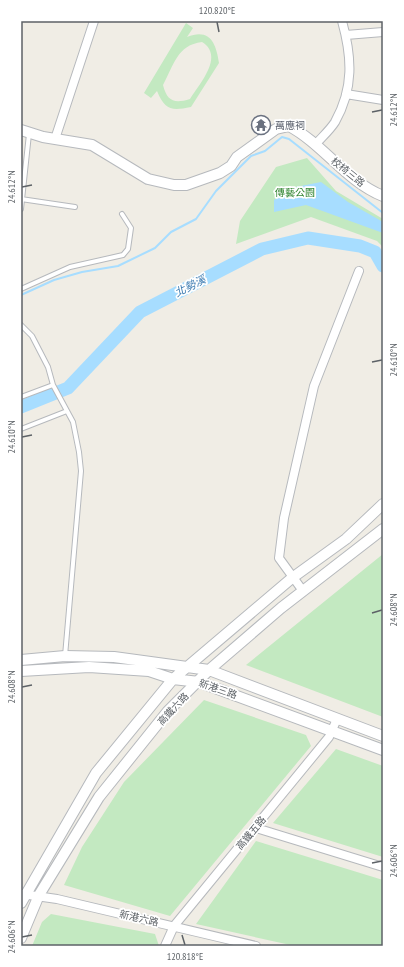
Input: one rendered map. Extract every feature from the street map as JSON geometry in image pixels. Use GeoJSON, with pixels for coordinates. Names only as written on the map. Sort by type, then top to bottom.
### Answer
{"type":"FeatureCollection","features":[{"type":"Feature","properties":{"kind":"street"},"geometry":{"type":"LineString","coordinates":[[55,139],[94,21]]}},
{"type":"Feature","properties":{"kind":"street"},"geometry":{"type":"LineString","coordinates":[[314,145],[334,123],[346,94],[351,68],[342,21]]}},
{"type":"Feature","properties":{"kind":"street"},"geometry":{"type":"LineString","coordinates":[[346,36],[383,32]]}},
{"type":"Feature","properties":{"kind":"street"},"geometry":{"type":"LineString","coordinates":[[346,94],[383,100]]}},
{"type":"Feature","properties":{"kind":"street","name":"校椅三路"},"geometry":{"type":"LineString","coordinates":[[25,132],[92,146],[148,178],[174,185],[186,185],[220,173],[232,166],[237,157],[281,127],[289,126],[300,132],[352,177],[372,191],[383,196]]}},
{"type":"Feature","properties":{"kind":"street"},"geometry":{"type":"LineString","coordinates":[[303,591],[292,578],[279,558],[284,518],[314,386],[359,271]]}},
{"type":"Feature","properties":{"kind":"street","name":"高鐵六路"},"geometry":{"type":"LineString","coordinates":[[22,897],[96,773],[173,679],[188,668],[292,578],[346,539],[383,504]]}},
{"type":"Feature","properties":{"kind":"street","name":"高鐵六路"},"geometry":{"type":"LineString","coordinates":[[21,938],[39,895],[99,796],[168,712],[199,682],[209,670],[303,591],[357,551],[383,529]]}},
{"type":"Feature","properties":{"kind":"street","name":"新港三路"},"geometry":{"type":"LineString","coordinates":[[21,660],[65,656],[114,657],[209,670],[383,736]]}},
{"type":"Feature","properties":{"kind":"street","name":"新港三路"},"geometry":{"type":"LineString","coordinates":[[21,671],[89,667],[149,670],[173,679],[199,682],[383,750]]}},
{"type":"Feature","properties":{"kind":"street","name":"高鐵五路"},"geometry":{"type":"LineString","coordinates":[[165,946],[174,926],[256,828],[329,737],[337,719]]}},
{"type":"Feature","properties":{"kind":"street"},"geometry":{"type":"LineString","coordinates":[[256,828],[383,867]]}},
{"type":"Feature","properties":{"kind":"street","name":"新港六路"},"geometry":{"type":"LineString","coordinates":[[22,897],[39,895],[256,946]]}},
{"type":"Feature","properties":{"kind":"lane"},"geometry":{"type":"LineString","coordinates":[[21,209],[25,132]]}},
{"type":"Feature","properties":{"kind":"lane"},"geometry":{"type":"LineString","coordinates":[[21,199],[75,207]]}},
{"type":"Feature","properties":{"kind":"lane"},"geometry":{"type":"LineString","coordinates":[[21,289],[70,267],[123,254],[128,249],[131,228],[122,214]]}},
{"type":"Feature","properties":{"kind":"lane"},"geometry":{"type":"LineString","coordinates":[[21,325],[32,336],[45,361],[53,385],[73,422],[76,436],[80,471],[65,656]]}},
{"type":"Feature","properties":{"kind":"lane"},"geometry":{"type":"LineString","coordinates":[[21,397],[53,385]]}},
{"type":"Feature","properties":{"kind":"lane"},"geometry":{"type":"LineString","coordinates":[[21,429],[67,409]]}},
{"type":"Feature","properties":{"kind":"green space"},"geometry":{"type":"Polygon","coordinates":[[[186,23],[193,28],[187,37],[201,34],[210,39],[214,44],[219,63],[191,107],[178,109],[170,108],[163,102],[157,91],[151,98],[144,93],[186,23]],[[202,42],[194,44],[187,47],[177,57],[163,85],[169,98],[175,101],[190,99],[204,78],[211,62],[211,55],[208,48],[202,42]]]}},
{"type":"Feature","properties":{"kind":"green space","name":"傳藝公園"},"geometry":{"type":"Polygon","coordinates":[[[307,158],[336,191],[383,219],[383,247],[377,241],[311,217],[236,244],[240,221],[276,167],[307,158]]]}},
{"type":"Feature","properties":{"kind":"green space"},"geometry":{"type":"Polygon","coordinates":[[[383,554],[383,717],[246,665],[383,554]]]}},
{"type":"Feature","properties":{"kind":"green space"},"geometry":{"type":"Polygon","coordinates":[[[204,700],[306,735],[311,746],[170,916],[64,885],[82,847],[124,782],[204,700]]]}},
{"type":"Feature","properties":{"kind":"green space"},"geometry":{"type":"Polygon","coordinates":[[[336,749],[383,766],[383,857],[273,823],[336,749]]]}},
{"type":"Feature","properties":{"kind":"green space"},"geometry":{"type":"Polygon","coordinates":[[[256,841],[383,880],[383,946],[295,946],[196,924],[256,841]]]}},
{"type":"Feature","properties":{"kind":"green space"},"geometry":{"type":"Polygon","coordinates":[[[51,914],[155,934],[159,946],[32,946],[42,922],[51,914]]]}},
{"type":"Feature","properties":{"kind":"water"},"geometry":{"type":"Polygon","coordinates":[[[321,182],[348,202],[383,222],[383,233],[306,205],[274,212],[274,200],[296,187],[321,182]]]}},
{"type":"Feature","properties":{"kind":"waterway"},"geometry":{"type":"LineString","coordinates":[[21,295],[54,280],[82,272],[118,266],[155,248],[171,232],[196,219],[216,191],[251,156],[265,151],[282,137],[289,139],[383,213]]}},
{"type":"Feature","properties":{"kind":"waterway","name":"北勢溪"},"geometry":{"type":"LineString","coordinates":[[21,407],[68,388],[140,312],[262,249],[308,238],[360,246],[375,252],[383,266]]}},
{"type":"Feature","properties":{"kind":"place","name":"萬應祠"},"geometry":{"type":"Point","coordinates":[261,125]}}]}
